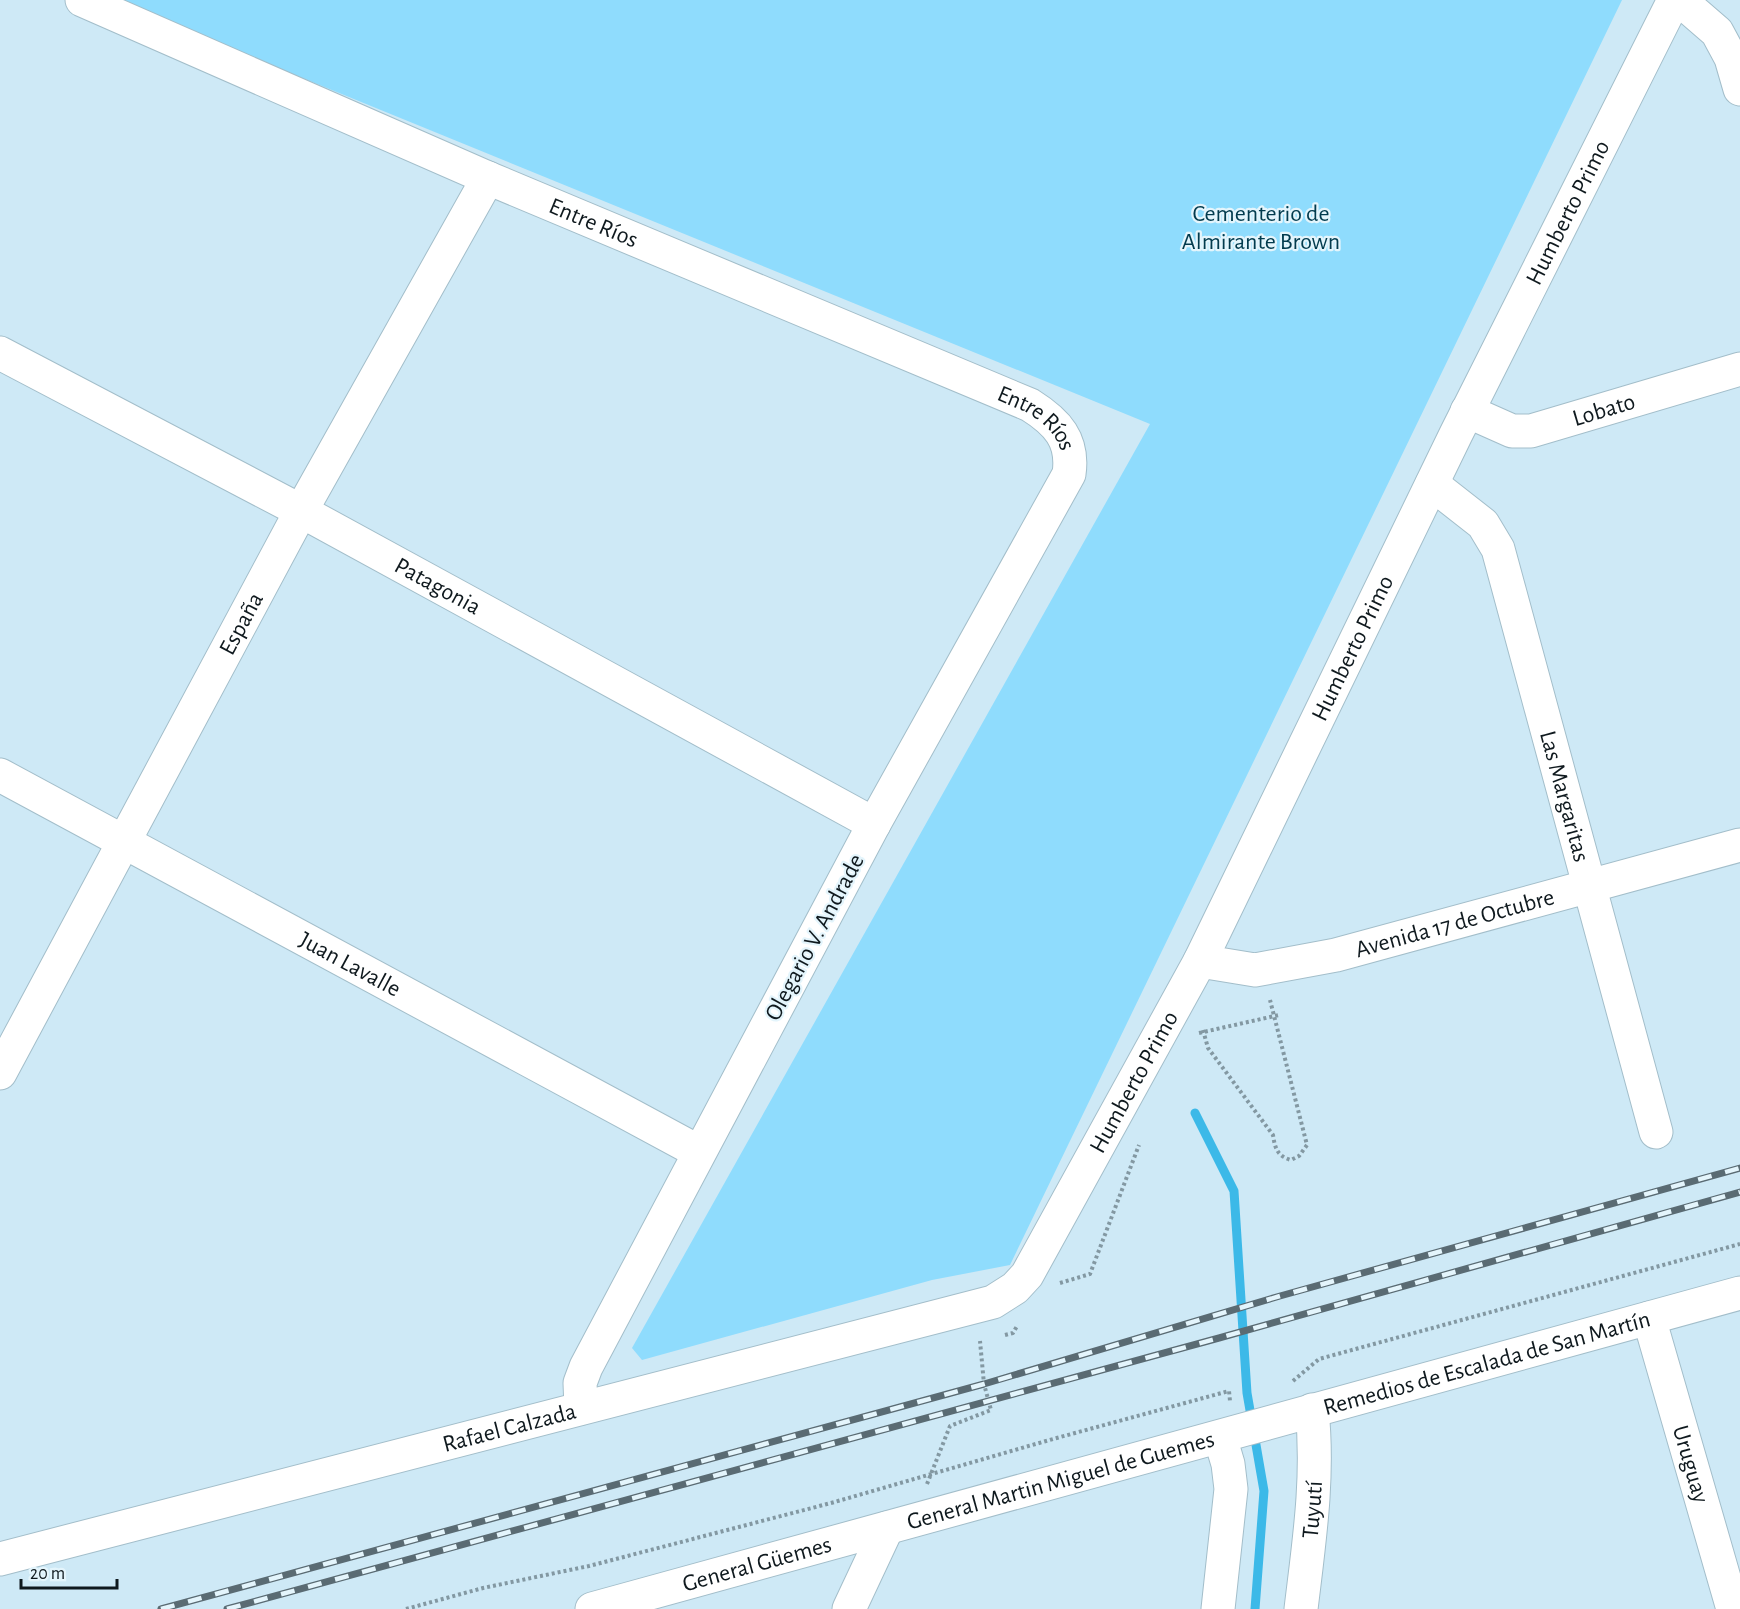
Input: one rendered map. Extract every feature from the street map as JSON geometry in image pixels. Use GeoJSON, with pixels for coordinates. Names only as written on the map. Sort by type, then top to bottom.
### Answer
{"type":"FeatureCollection","features":[{"type":"Feature","properties":{"kind":"street","name":"Entre Ríos"},"geometry":{"type":"LineString","coordinates":[[82,0],[488,178],[1030,405],[1046,415],[1068,442],[1072,456],[1069,474]]}},
{"type":"Feature","properties":{"kind":"street","name":"Humberto Primo"},"geometry":{"type":"LineString","coordinates":[[1015,1288],[1027,1275],[1200,962],[1467,411],[1674,0]]}},
{"type":"Feature","properties":{"kind":"street"},"geometry":{"type":"LineString","coordinates":[[1680,0],[1717,32],[1731,58],[1740,89]]}},
{"type":"Feature","properties":{"kind":"street","name":"España"},"geometry":{"type":"LineString","coordinates":[[0,1073],[302,511],[488,178]]}},
{"type":"Feature","properties":{"kind":"street","name":"Patagonia"},"geometry":{"type":"LineString","coordinates":[[0,353],[302,511],[874,824]]}},
{"type":"Feature","properties":{"kind":"street","name":"Lobato"},"geometry":{"type":"LineString","coordinates":[[1467,411],[1512,431],[1531,431],[1740,369]]}},
{"type":"Feature","properties":{"kind":"street","name":"Olegario V. Andrade"},"geometry":{"type":"LineString","coordinates":[[581,1408],[580,1383],[586,1367],[874,824],[1069,474]]}},
{"type":"Feature","properties":{"kind":"street","name":"Las Margaritas"},"geometry":{"type":"LineString","coordinates":[[1432,484],[1482,524],[1498,549],[1587,885],[1656,1132]]}},
{"type":"Feature","properties":{"kind":"street","name":"Juan Lavalle"},"geometry":{"type":"LineString","coordinates":[[0,775],[699,1152]]}},
{"type":"Feature","properties":{"kind":"street","name":"Avenida 17 de Octubre"},"geometry":{"type":"LineString","coordinates":[[1200,962],[1255,970],[1336,955],[1740,845]]}},
{"type":"Feature","properties":{"kind":"street","name":"Rafael Calzada"},"geometry":{"type":"LineString","coordinates":[[0,1559],[993,1302],[1015,1288]]}},
{"type":"Feature","properties":{"kind":"street","name":"Remedios de Escalada de San Martín"},"geometry":{"type":"LineString","coordinates":[[1228,1427],[1295,1407],[1740,1293]]}},
{"type":"Feature","properties":{"kind":"street","name":"Uruguay"},"geometry":{"type":"LineString","coordinates":[[1649,1318],[1733,1609]]}},
{"type":"Feature","properties":{"kind":"street","name":"Tuyutí"},"geometry":{"type":"LineString","coordinates":[[1295,1407],[1317,1453],[1316,1486],[1301,1609]]}},
{"type":"Feature","properties":{"kind":"street"},"geometry":{"type":"LineString","coordinates":[[1218,1609],[1231,1489],[1228,1427]]}},
{"type":"Feature","properties":{"kind":"street","name":"General Martin Miguel de Guemes"},"geometry":{"type":"LineString","coordinates":[[887,1527],[1228,1427]]}},
{"type":"Feature","properties":{"kind":"street"},"geometry":{"type":"LineString","coordinates":[[849,1609],[887,1527]]}},
{"type":"Feature","properties":{"kind":"street","name":"General Güemes"},"geometry":{"type":"LineString","coordinates":[[592,1609],[887,1527]]}},
{"type":"Feature","properties":{"kind":"path"},"geometry":{"type":"LineString","coordinates":[[1201,1024],[1208,1048],[1268,1125],[1274,1135],[1275,1148],[1281,1157],[1291,1160],[1299,1156],[1307,1144],[1266,983],[1265,969]]}},
{"type":"Feature","properties":{"kind":"path"},"geometry":{"type":"LineString","coordinates":[[1295,1407],[1292,1382],[1319,1359],[1740,1244]]}},
{"type":"Feature","properties":{"kind":"path"},"geometry":{"type":"LineString","coordinates":[[406,1609],[483,1588],[589,1566],[831,1503],[1229,1391],[1228,1427]]}},
{"type":"Feature","properties":{"kind":"green space","name":"Cementerio de Almirante Brown"},"geometry":{"type":"Polygon","coordinates":[[[111,0],[1622,0],[1010,1265],[932,1280],[642,1360],[632,1348],[1150,424],[111,0]]]}},
{"type":"Feature","properties":{"kind":"waterway"},"geometry":{"type":"LineString","coordinates":[[1195,1113],[1234,1191],[1247,1393],[1264,1491],[1255,1609]]}},
{"type":"Feature","properties":{"kind":"railway"},"geometry":{"type":"LineString","coordinates":[[161,1609],[984,1384],[1280,1296],[1740,1168]]}},
{"type":"Feature","properties":{"kind":"railway"},"geometry":{"type":"LineString","coordinates":[[227,1609],[1219,1338],[1740,1192]]}}]}
